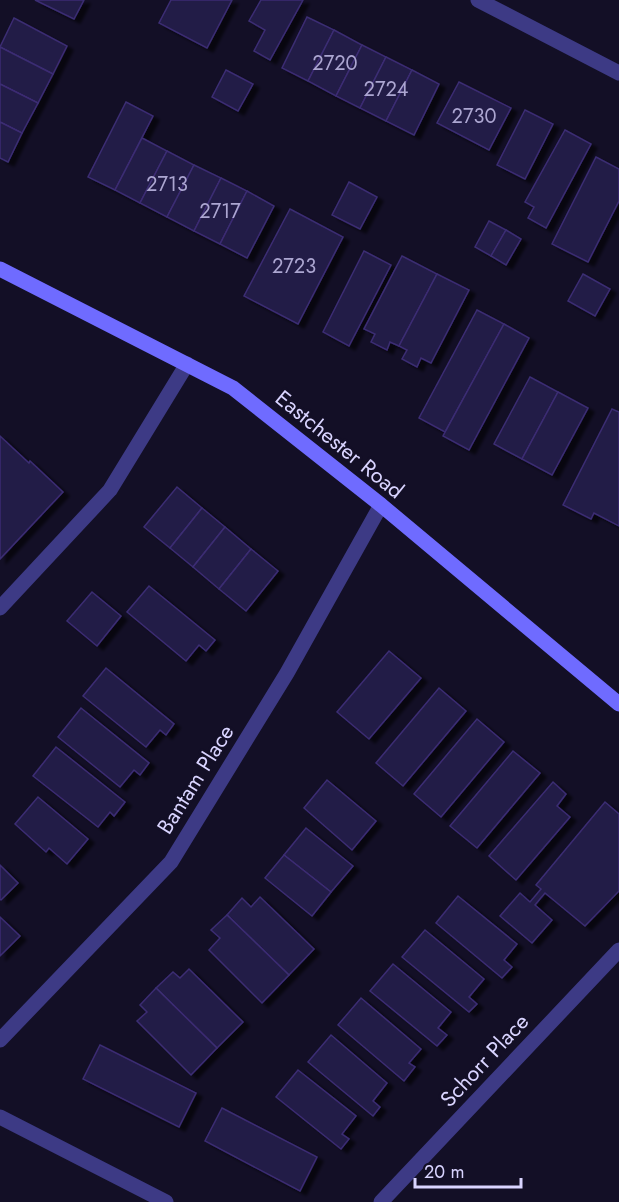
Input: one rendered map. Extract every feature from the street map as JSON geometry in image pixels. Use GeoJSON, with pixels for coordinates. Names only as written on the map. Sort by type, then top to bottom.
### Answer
{"type":"FeatureCollection","features":[{"type":"Feature","properties":{"kind":"main road","name":"Eastchester Road"},"geometry":{"type":"LineString","coordinates":[[0,269],[233,388],[381,505],[619,704]]}},
{"type":"Feature","properties":{"kind":"street"},"geometry":{"type":"LineString","coordinates":[[478,0],[619,73]]}},
{"type":"Feature","properties":{"kind":"street"},"geometry":{"type":"LineString","coordinates":[[0,608],[110,490],[188,364]]}},
{"type":"Feature","properties":{"kind":"street","name":"Bantam Place"},"geometry":{"type":"LineString","coordinates":[[0,1041],[171,862],[287,674],[381,505]]}},
{"type":"Feature","properties":{"kind":"street","name":"Schorr Place"},"geometry":{"type":"LineString","coordinates":[[381,1202],[619,950]]}},
{"type":"Feature","properties":{"kind":"street"},"geometry":{"type":"LineString","coordinates":[[0,1117],[166,1202]]}},
{"type":"Feature","properties":{"kind":"building"},"geometry":{"type":"Polygon","coordinates":[[[35,0],[84,0],[74,19],[35,0]]]}},
{"type":"Feature","properties":{"kind":"building"},"geometry":{"type":"Polygon","coordinates":[[[171,0],[232,0],[207,48],[159,23],[171,0]]]}},
{"type":"Feature","properties":{"kind":"building"},"geometry":{"type":"Polygon","coordinates":[[[261,0],[303,0],[270,60],[254,51],[265,30],[249,21],[261,0]]]}},
{"type":"Feature","properties":{"kind":"building"},"geometry":{"type":"Polygon","coordinates":[[[307,17],[334,30],[308,81],[282,68],[307,17]]]}},
{"type":"Feature","properties":{"kind":"building"},"geometry":{"type":"Polygon","coordinates":[[[14,18],[67,46],[53,74],[0,47],[14,18]]]}},
{"type":"Feature","properties":{"kind":"building"},"geometry":{"type":"Polygon","coordinates":[[[334,30],[362,45],[336,96],[308,81],[334,30]]]}},
{"type":"Feature","properties":{"kind":"building"},"geometry":{"type":"Polygon","coordinates":[[[362,45],[386,57],[360,108],[336,96],[362,45]]]}},
{"type":"Feature","properties":{"kind":"building"},"geometry":{"type":"Polygon","coordinates":[[[0,47],[53,74],[38,103],[0,84],[0,47]]]}},
{"type":"Feature","properties":{"kind":"building"},"geometry":{"type":"Polygon","coordinates":[[[386,57],[412,70],[386,121],[360,108],[386,57]]]}},
{"type":"Feature","properties":{"kind":"building"},"geometry":{"type":"Polygon","coordinates":[[[226,70],[253,84],[238,111],[212,97],[226,70]]]}},
{"type":"Feature","properties":{"kind":"building"},"geometry":{"type":"Polygon","coordinates":[[[412,70],[439,84],[414,135],[386,121],[412,70]]]}},
{"type":"Feature","properties":{"kind":"building"},"geometry":{"type":"Polygon","coordinates":[[[459,82],[511,108],[489,150],[437,123],[459,82]]]}},
{"type":"Feature","properties":{"kind":"building"},"geometry":{"type":"Polygon","coordinates":[[[0,84],[38,103],[22,133],[0,122],[0,84]]]}},
{"type":"Feature","properties":{"kind":"building"},"geometry":{"type":"Polygon","coordinates":[[[126,102],[153,116],[115,190],[88,177],[126,102]]]}},
{"type":"Feature","properties":{"kind":"building"},"geometry":{"type":"Polygon","coordinates":[[[525,110],[553,124],[525,179],[497,165],[525,110]]]}},
{"type":"Feature","properties":{"kind":"building"},"geometry":{"type":"Polygon","coordinates":[[[0,122],[22,133],[8,162],[0,158],[0,122]]]}},
{"type":"Feature","properties":{"kind":"building"},"geometry":{"type":"Polygon","coordinates":[[[565,130],[591,144],[546,228],[528,218],[534,207],[525,202],[565,130]]]}},
{"type":"Feature","properties":{"kind":"building"},"geometry":{"type":"Polygon","coordinates":[[[142,138],[167,151],[140,203],[115,190],[142,138]]]}},
{"type":"Feature","properties":{"kind":"building"},"geometry":{"type":"Polygon","coordinates":[[[167,151],[194,165],[167,217],[140,203],[167,151]]]}},
{"type":"Feature","properties":{"kind":"building"},"geometry":{"type":"Polygon","coordinates":[[[596,157],[619,169],[619,201],[588,262],[552,244],[596,157]]]}},
{"type":"Feature","properties":{"kind":"building"},"geometry":{"type":"Polygon","coordinates":[[[194,165],[221,178],[194,231],[167,217],[194,165]]]}},
{"type":"Feature","properties":{"kind":"building"},"geometry":{"type":"Polygon","coordinates":[[[221,178],[247,191],[220,244],[194,231],[221,178]]]}},
{"type":"Feature","properties":{"kind":"building"},"geometry":{"type":"Polygon","coordinates":[[[349,182],[377,197],[360,229],[332,215],[349,182]]]}},
{"type":"Feature","properties":{"kind":"building"},"geometry":{"type":"Polygon","coordinates":[[[247,191],[274,206],[247,258],[220,244],[247,191]]]}},
{"type":"Feature","properties":{"kind":"building"},"geometry":{"type":"Polygon","coordinates":[[[290,209],[343,237],[298,324],[244,296],[290,209]]]}},
{"type":"Feature","properties":{"kind":"building"},"geometry":{"type":"Polygon","coordinates":[[[489,221],[506,230],[491,256],[475,247],[489,221]]]}},
{"type":"Feature","properties":{"kind":"building"},"geometry":{"type":"Polygon","coordinates":[[[506,230],[521,239],[506,265],[491,256],[506,230]]]}},
{"type":"Feature","properties":{"kind":"building"},"geometry":{"type":"Polygon","coordinates":[[[364,251],[391,265],[349,346],[323,332],[364,251]]]}},
{"type":"Feature","properties":{"kind":"building"},"geometry":{"type":"Polygon","coordinates":[[[402,256],[437,274],[399,346],[390,342],[387,350],[371,342],[375,334],[364,329],[402,256]]]}},
{"type":"Feature","properties":{"kind":"building"},"geometry":{"type":"Polygon","coordinates":[[[437,274],[469,290],[431,363],[421,358],[417,367],[402,359],[407,350],[399,346],[437,274]]]}},
{"type":"Feature","properties":{"kind":"building"},"geometry":{"type":"Polygon","coordinates":[[[583,274],[610,289],[595,316],[568,301],[583,274]]]}},
{"type":"Feature","properties":{"kind":"building"},"geometry":{"type":"Polygon","coordinates":[[[477,310],[504,324],[445,432],[419,418],[477,310]]]}},
{"type":"Feature","properties":{"kind":"building"},"geometry":{"type":"Polygon","coordinates":[[[504,324],[529,338],[469,450],[443,436],[504,324]]]}},
{"type":"Feature","properties":{"kind":"building"},"geometry":{"type":"Polygon","coordinates":[[[530,377],[558,392],[522,459],[494,444],[530,377]]]}},
{"type":"Feature","properties":{"kind":"building"},"geometry":{"type":"Polygon","coordinates":[[[558,392],[588,408],[552,475],[522,459],[558,392]]]}},
{"type":"Feature","properties":{"kind":"building"},"geometry":{"type":"Polygon","coordinates":[[[612,409],[619,412],[619,526],[594,513],[591,519],[563,505],[612,409]]]}},
{"type":"Feature","properties":{"kind":"building"},"geometry":{"type":"Polygon","coordinates":[[[0,436],[63,492],[0,559],[0,436]]]}},
{"type":"Feature","properties":{"kind":"building"},"geometry":{"type":"Polygon","coordinates":[[[177,487],[202,508],[170,548],[144,527],[177,487]]]}},
{"type":"Feature","properties":{"kind":"building"},"geometry":{"type":"Polygon","coordinates":[[[202,508],[225,527],[193,567],[170,548],[202,508]]]}},
{"type":"Feature","properties":{"kind":"building"},"geometry":{"type":"Polygon","coordinates":[[[225,527],[251,549],[219,589],[193,567],[225,527]]]}},
{"type":"Feature","properties":{"kind":"building"},"geometry":{"type":"Polygon","coordinates":[[[251,549],[278,571],[246,611],[219,589],[251,549]]]}},
{"type":"Feature","properties":{"kind":"building"},"geometry":{"type":"Polygon","coordinates":[[[149,586],[215,640],[206,651],[199,645],[186,661],[127,612],[149,586]]]}},
{"type":"Feature","properties":{"kind":"building"},"geometry":{"type":"Polygon","coordinates":[[[92,592],[121,616],[97,646],[67,621],[92,592]]]}},
{"type":"Feature","properties":{"kind":"building"},"geometry":{"type":"Polygon","coordinates":[[[389,651],[421,678],[369,739],[337,712],[389,651]]]}},
{"type":"Feature","properties":{"kind":"building"},"geometry":{"type":"Polygon","coordinates":[[[106,668],[174,724],[166,735],[160,730],[146,747],[83,696],[106,668]]]}},
{"type":"Feature","properties":{"kind":"building"},"geometry":{"type":"Polygon","coordinates":[[[439,688],[466,711],[403,786],[376,763],[439,688]]]}},
{"type":"Feature","properties":{"kind":"building"},"geometry":{"type":"Polygon","coordinates":[[[81,708],[149,763],[140,775],[134,770],[120,787],[58,737],[81,708]]]}},
{"type":"Feature","properties":{"kind":"building"},"geometry":{"type":"Polygon","coordinates":[[[477,719],[504,742],[441,817],[414,794],[477,719]]]}},
{"type":"Feature","properties":{"kind":"building"},"geometry":{"type":"Polygon","coordinates":[[[56,747],[125,802],[114,816],[110,812],[98,827],[33,776],[56,747]]]}},
{"type":"Feature","properties":{"kind":"building"},"geometry":{"type":"Polygon","coordinates":[[[513,751],[540,773],[477,848],[450,826],[513,751]]]}},
{"type":"Feature","properties":{"kind":"building"},"geometry":{"type":"Polygon","coordinates":[[[327,780],[376,821],[352,850],[304,808],[327,780]]]}},
{"type":"Feature","properties":{"kind":"building"},"geometry":{"type":"Polygon","coordinates":[[[553,782],[566,794],[557,806],[570,817],[516,880],[489,856],[553,782]]]}},
{"type":"Feature","properties":{"kind":"building"},"geometry":{"type":"Polygon","coordinates":[[[38,797],[88,839],[67,864],[49,848],[46,852],[15,824],[38,797]]]}},
{"type":"Feature","properties":{"kind":"building"},"geometry":{"type":"Polygon","coordinates":[[[605,802],[619,814],[619,891],[585,926],[545,893],[535,905],[552,920],[532,943],[500,916],[520,893],[530,902],[541,889],[536,885],[605,802]]]}},
{"type":"Feature","properties":{"kind":"building"},"geometry":{"type":"Polygon","coordinates":[[[306,828],[353,866],[331,892],[284,855],[306,828]]]}},
{"type":"Feature","properties":{"kind":"building"},"geometry":{"type":"Polygon","coordinates":[[[284,855],[331,892],[312,916],[265,878],[284,855]]]}},
{"type":"Feature","properties":{"kind":"building"},"geometry":{"type":"Polygon","coordinates":[[[0,865],[18,883],[1,900],[0,899],[0,865]]]}},
{"type":"Feature","properties":{"kind":"building"},"geometry":{"type":"Polygon","coordinates":[[[458,896],[517,944],[504,960],[512,967],[502,978],[436,923],[458,896]]]}},
{"type":"Feature","properties":{"kind":"building"},"geometry":{"type":"Polygon","coordinates":[[[260,897],[314,949],[289,975],[227,915],[242,898],[251,907],[260,897]]]}},
{"type":"Feature","properties":{"kind":"building"},"geometry":{"type":"Polygon","coordinates":[[[227,915],[289,975],[262,1003],[209,950],[220,938],[211,930],[227,915]]]}},
{"type":"Feature","properties":{"kind":"building"},"geometry":{"type":"Polygon","coordinates":[[[0,917],[20,936],[0,956],[0,917]]]}},
{"type":"Feature","properties":{"kind":"building"},"geometry":{"type":"Polygon","coordinates":[[[425,930],[484,979],[469,997],[477,1004],[469,1012],[402,957],[425,930]]]}},
{"type":"Feature","properties":{"kind":"building"},"geometry":{"type":"Polygon","coordinates":[[[393,964],[451,1012],[438,1028],[447,1035],[437,1046],[370,991],[393,964]]]}},
{"type":"Feature","properties":{"kind":"building"},"geometry":{"type":"Polygon","coordinates":[[[189,969],[243,1022],[217,1048],[156,988],[173,972],[180,978],[189,969]]]}},
{"type":"Feature","properties":{"kind":"building"},"geometry":{"type":"Polygon","coordinates":[[[156,988],[217,1048],[191,1075],[137,1021],[147,1012],[140,1005],[156,988]]]}},
{"type":"Feature","properties":{"kind":"building"},"geometry":{"type":"Polygon","coordinates":[[[361,998],[421,1049],[409,1063],[415,1067],[404,1081],[338,1025],[361,998]]]}},
{"type":"Feature","properties":{"kind":"building"},"geometry":{"type":"Polygon","coordinates":[[[331,1035],[387,1083],[373,1101],[380,1107],[373,1116],[308,1062],[331,1035]]]}},
{"type":"Feature","properties":{"kind":"building"},"geometry":{"type":"Polygon","coordinates":[[[100,1045],[196,1093],[179,1127],[83,1079],[100,1045]]]}},
{"type":"Feature","properties":{"kind":"building"},"geometry":{"type":"Polygon","coordinates":[[[298,1070],[356,1116],[342,1134],[349,1139],[341,1149],[276,1097],[298,1070]]]}},
{"type":"Feature","properties":{"kind":"building"},"geometry":{"type":"Polygon","coordinates":[[[222,1108],[317,1157],[300,1191],[205,1141],[222,1108]]]}}]}
